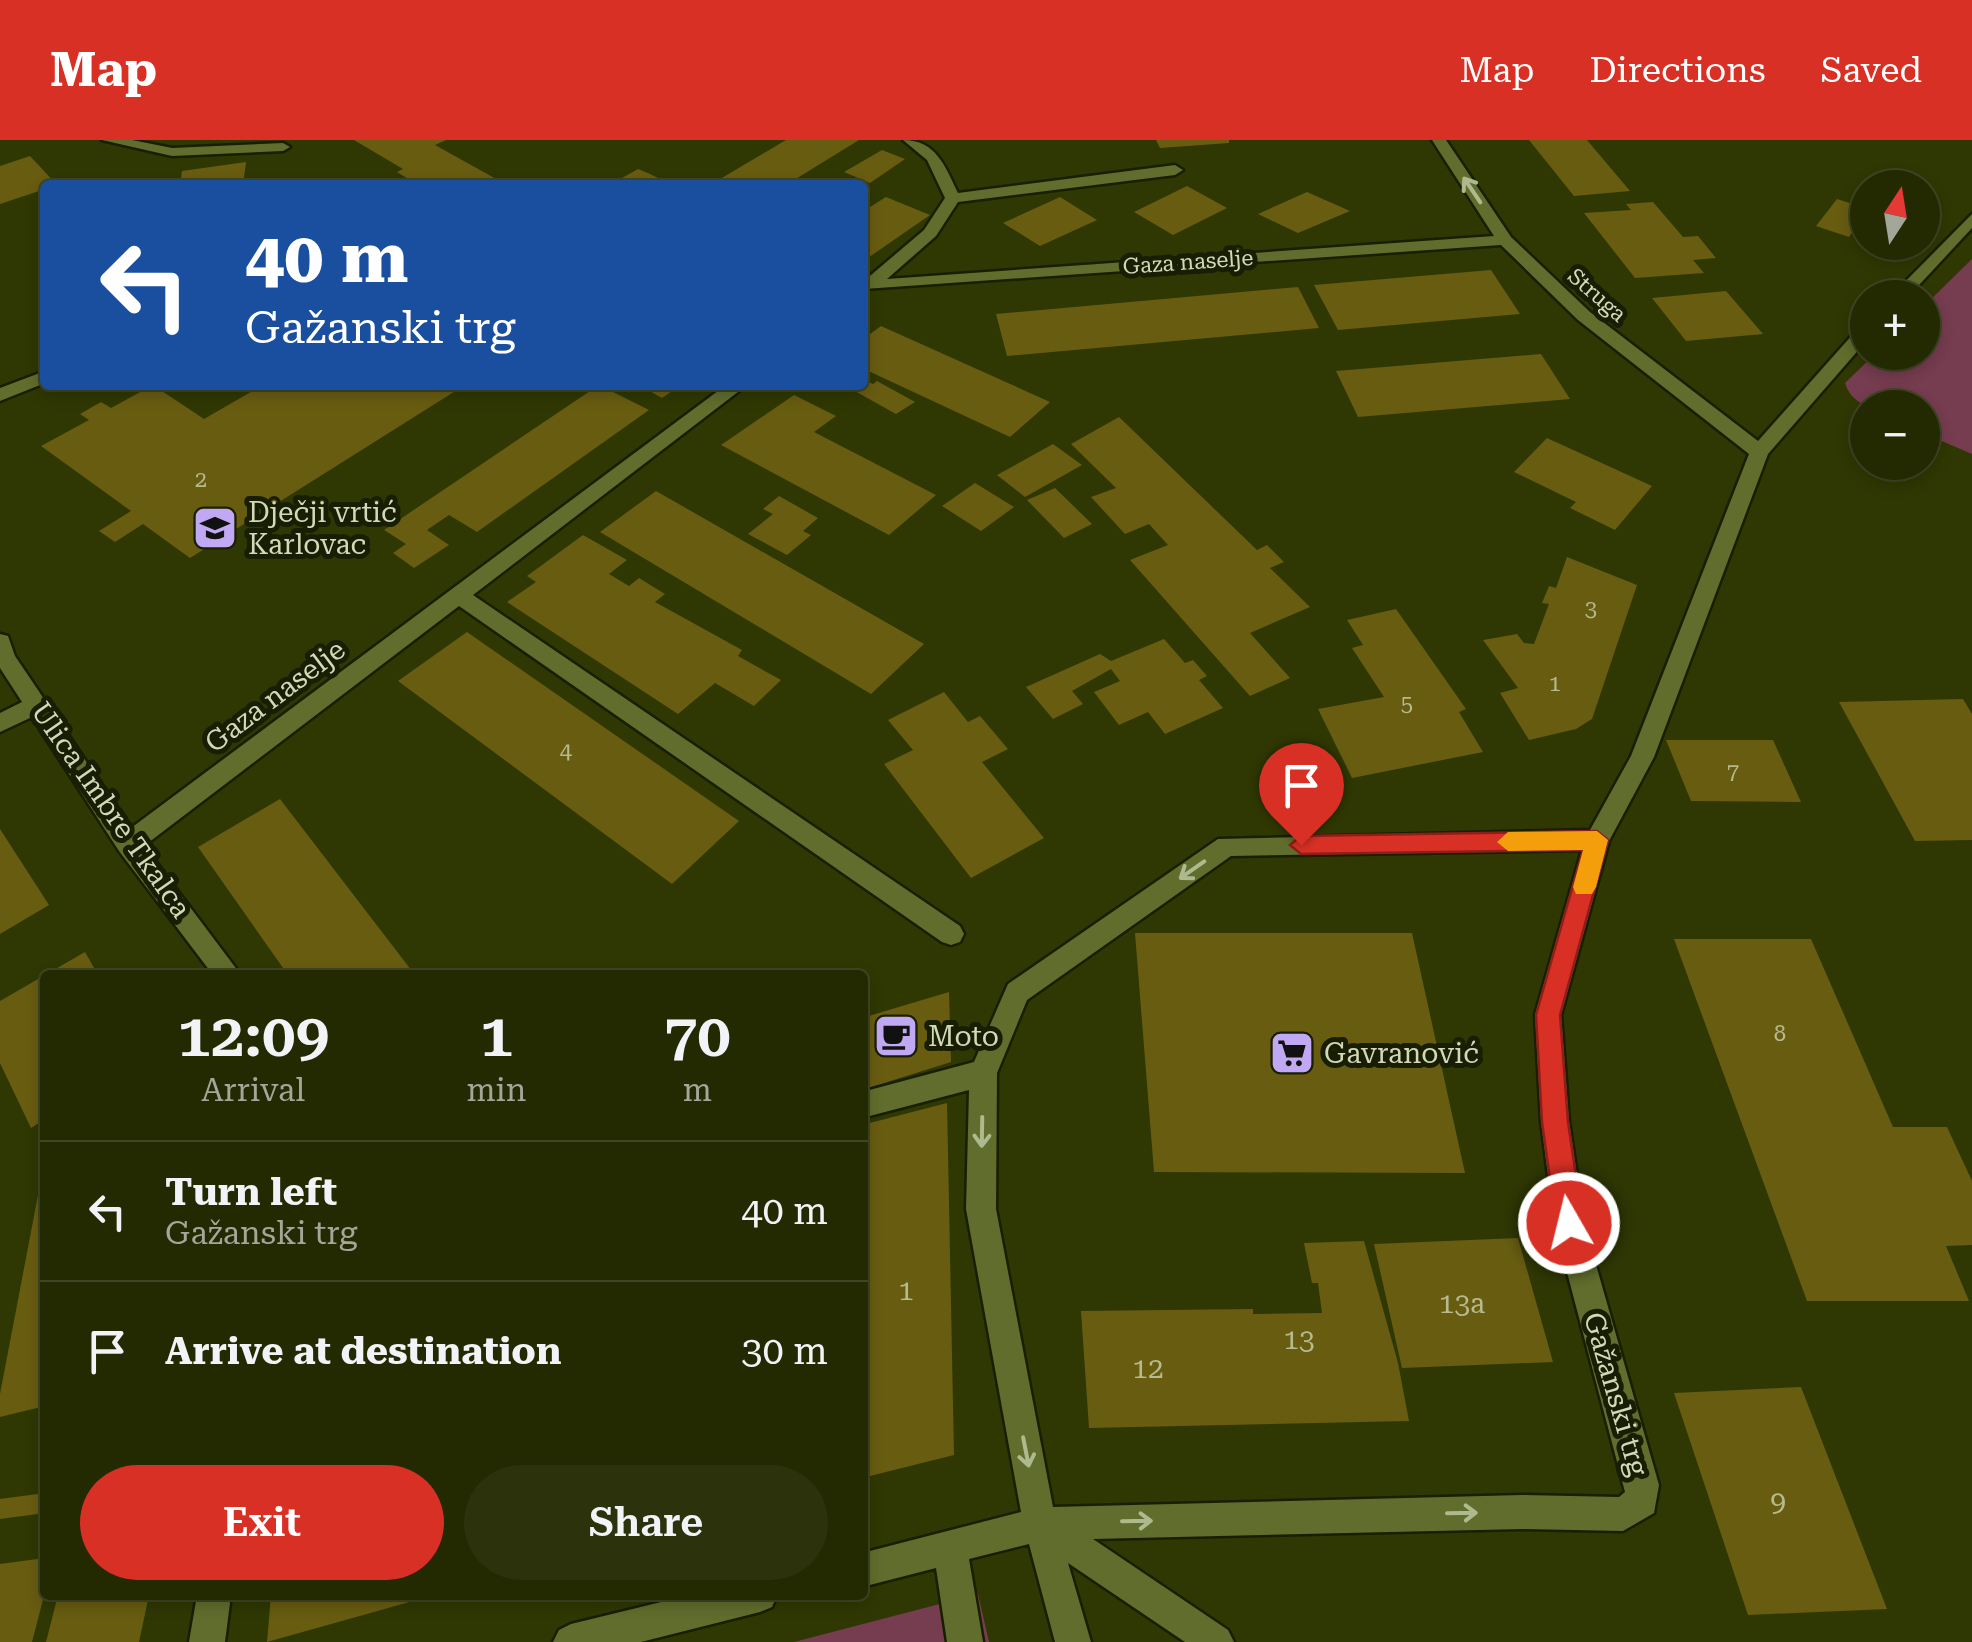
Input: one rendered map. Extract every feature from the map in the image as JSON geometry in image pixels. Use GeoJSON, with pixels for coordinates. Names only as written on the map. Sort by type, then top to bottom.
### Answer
{"type":"FeatureCollection","features":[{"type":"Feature","properties":{"kind":"street"},"geometry":{"type":"LineString","coordinates":[[109,140],[172,152],[283,148]]}},
{"type":"Feature","properties":{"kind":"street"},"geometry":{"type":"LineString","coordinates":[[910,140],[933,158],[953,198],[1175,170]]}},
{"type":"Feature","properties":{"kind":"street","name":"Struga"},"geometry":{"type":"LineString","coordinates":[[1439,140],[1505,240],[1584,316],[1759,452]]}},
{"type":"Feature","properties":{"kind":"street","name":"Gaza naselje"},"geometry":{"type":"LineString","coordinates":[[868,287],[930,233],[953,198]]}},
{"type":"Feature","properties":{"kind":"street"},"geometry":{"type":"LineString","coordinates":[[1914,280],[1972,219]]}},
{"type":"Feature","properties":{"kind":"street","name":"Gaza naselje"},"geometry":{"type":"LineString","coordinates":[[868,288],[1505,240]]}},
{"type":"Feature","properties":{"kind":"street"},"geometry":{"type":"LineString","coordinates":[[1073,1642],[1040,1524],[981,1209],[982,1073],[1018,992],[1226,846],[1597,840],[1642,757],[1759,452],[1850,348]]}},
{"type":"Feature","properties":{"kind":"street"},"geometry":{"type":"LineString","coordinates":[[0,395],[40,380]]}},
{"type":"Feature","properties":{"kind":"street","name":"Gaza naselje"},"geometry":{"type":"LineString","coordinates":[[128,844],[731,390]]}},
{"type":"Feature","properties":{"kind":"street"},"geometry":{"type":"LineString","coordinates":[[458,596],[951,934]]}},
{"type":"Feature","properties":{"kind":"street","name":"Ulica Imbre Tkalca"},"geometry":{"type":"LineString","coordinates":[[0,642],[6,658],[128,844],[224,970]]}},
{"type":"Feature","properties":{"kind":"street"},"geometry":{"type":"LineString","coordinates":[[0,724],[38,704]]}},
{"type":"Feature","properties":{"kind":"street","name":"Gažanski trg"},"geometry":{"type":"LineString","coordinates":[[1040,1524],[1522,1512],[1623,1514],[1642,1501],[1642,1485],[1569,1223],[1554,1104],[1548,1015],[1597,840]]}},
{"type":"Feature","properties":{"kind":"street"},"geometry":{"type":"LineString","coordinates":[[868,1103],[982,1073]]}},
{"type":"Feature","properties":{"kind":"street"},"geometry":{"type":"LineString","coordinates":[[868,1568],[1040,1524],[1216,1642]]}},
{"type":"Feature","properties":{"kind":"street"},"geometry":{"type":"LineString","coordinates":[[950,1548],[964,1642]]}},
{"type":"Feature","properties":{"kind":"street"},"geometry":{"type":"LineString","coordinates":[[208,1642],[213,1600]]}},
{"type":"Feature","properties":{"kind":"street"},"geometry":{"type":"LineString","coordinates":[[571,1642],[740,1600]]}},
{"type":"Feature","properties":{"kind":"shaded area"},"geometry":{"type":"Polygon","coordinates":[[[1972,259],[1972,454],[1940,440],[1940,390],[1850,390],[1850,394],[1845,383],[1858,370],[1940,370],[1940,290],[1972,259]]]}},
{"type":"Feature","properties":{"kind":"shaded area"},"geometry":{"type":"Polygon","coordinates":[[[978,1594],[989,1642],[794,1642],[978,1594]]]}},
{"type":"Feature","properties":{"kind":"building"},"geometry":{"type":"Polygon","coordinates":[[[354,140],[446,140],[435,145],[498,180],[410,180],[397,172],[403,169],[354,140]]]}},
{"type":"Feature","properties":{"kind":"building"},"geometry":{"type":"Polygon","coordinates":[[[786,140],[859,140],[794,180],[718,180],[786,140]]]}},
{"type":"Feature","properties":{"kind":"building"},"geometry":{"type":"Polygon","coordinates":[[[1156,140],[1229,140],[1229,143],[1160,148],[1156,140]]]}},
{"type":"Feature","properties":{"kind":"building"},"geometry":{"type":"Polygon","coordinates":[[[1529,140],[1587,140],[1630,191],[1574,196],[1529,140]]]}},
{"type":"Feature","properties":{"kind":"building"},"geometry":{"type":"Polygon","coordinates":[[[882,150],[905,159],[870,183],[844,172],[882,150]]]}},
{"type":"Feature","properties":{"kind":"building"},"geometry":{"type":"Polygon","coordinates":[[[30,156],[52,180],[40,180],[40,191],[0,204],[0,166],[30,156]]]}},
{"type":"Feature","properties":{"kind":"building"},"geometry":{"type":"Polygon","coordinates":[[[246,162],[244,180],[181,180],[182,171],[246,162]]]}},
{"type":"Feature","properties":{"kind":"building"},"geometry":{"type":"Polygon","coordinates":[[[638,169],[661,180],[626,180],[622,178],[638,169]]]}},
{"type":"Feature","properties":{"kind":"building"},"geometry":{"type":"Polygon","coordinates":[[[1187,186],[1227,208],[1173,235],[1134,212],[1187,186]]]}},
{"type":"Feature","properties":{"kind":"building"},"geometry":{"type":"Polygon","coordinates":[[[1307,192],[1350,211],[1298,233],[1258,214],[1307,192]]]}},
{"type":"Feature","properties":{"kind":"building"},"geometry":{"type":"Polygon","coordinates":[[[886,197],[930,215],[868,258],[868,208],[886,197]]]}},
{"type":"Feature","properties":{"kind":"building"},"geometry":{"type":"Polygon","coordinates":[[[1060,197],[1097,220],[1040,246],[1003,223],[1060,197]]]}},
{"type":"Feature","properties":{"kind":"building"},"geometry":{"type":"Polygon","coordinates":[[[1837,199],[1850,203],[1849,237],[1816,226],[1837,199]]]}},
{"type":"Feature","properties":{"kind":"building"},"geometry":{"type":"Polygon","coordinates":[[[1653,202],[1683,237],[1698,236],[1716,258],[1693,260],[1704,273],[1635,278],[1584,213],[1631,210],[1626,204],[1653,202]]]}},
{"type":"Feature","properties":{"kind":"building"},"geometry":{"type":"Polygon","coordinates":[[[1491,270],[1520,314],[1338,330],[1314,285],[1491,270]]]}},
{"type":"Feature","properties":{"kind":"building"},"geometry":{"type":"Polygon","coordinates":[[[1298,287],[1319,328],[1007,356],[996,314],[1298,287]]]}},
{"type":"Feature","properties":{"kind":"building"},"geometry":{"type":"Polygon","coordinates":[[[1726,291],[1763,334],[1686,341],[1652,298],[1726,291]]]}},
{"type":"Feature","properties":{"kind":"building"},"geometry":{"type":"Polygon","coordinates":[[[881,326],[1050,402],[1010,437],[868,371],[868,336],[881,326]]]}},
{"type":"Feature","properties":{"kind":"building"},"geometry":{"type":"Polygon","coordinates":[[[1541,354],[1570,399],[1358,417],[1336,371],[1541,354]]]}},
{"type":"Feature","properties":{"kind":"building"},"geometry":{"type":"Polygon","coordinates":[[[877,381],[915,402],[896,414],[853,390],[868,390],[868,382],[877,381]]]}},
{"type":"Feature","properties":{"kind":"building"},"geometry":{"type":"Polygon","coordinates":[[[144,390],[160,390],[204,419],[254,390],[457,390],[190,558],[143,524],[115,542],[99,531],[131,511],[41,446],[89,420],[80,414],[101,402],[111,408],[144,390]]]}},
{"type":"Feature","properties":{"kind":"building"},"geometry":{"type":"Polygon","coordinates":[[[592,390],[609,390],[649,410],[477,532],[449,515],[427,530],[449,545],[414,568],[393,553],[406,544],[384,530],[592,390]]]}},
{"type":"Feature","properties":{"kind":"building"},"geometry":{"type":"Polygon","coordinates":[[[648,390],[674,390],[662,398],[648,390]]]}},
{"type":"Feature","properties":{"kind":"building"},"geometry":{"type":"Polygon","coordinates":[[[794,395],[836,416],[814,432],[936,495],[889,535],[721,445],[794,395]]]}},
{"type":"Feature","properties":{"kind":"building"},"geometry":{"type":"Polygon","coordinates":[[[1119,417],[1257,550],[1267,545],[1284,562],[1270,568],[1310,607],[1250,633],[1290,678],[1250,696],[1130,560],[1168,545],[1149,524],[1125,534],[1091,497],[1116,488],[1071,444],[1119,417]]]}},
{"type":"Feature","properties":{"kind":"building"},"geometry":{"type":"Polygon","coordinates":[[[1547,438],[1652,486],[1615,530],[1570,508],[1576,502],[1514,472],[1547,438]]]}},
{"type":"Feature","properties":{"kind":"building"},"geometry":{"type":"Polygon","coordinates":[[[1053,444],[1082,465],[1025,497],[997,475],[1053,444]]]}},
{"type":"Feature","properties":{"kind":"building"},"geometry":{"type":"Polygon","coordinates":[[[975,483],[1014,507],[981,531],[942,506],[975,483]]]}},
{"type":"Feature","properties":{"kind":"building"},"geometry":{"type":"Polygon","coordinates":[[[1055,488],[1092,524],[1064,538],[1027,500],[1055,488]]]}},
{"type":"Feature","properties":{"kind":"building"},"geometry":{"type":"Polygon","coordinates":[[[656,491],[924,644],[871,694],[600,532],[656,491]]]}},
{"type":"Feature","properties":{"kind":"building"},"geometry":{"type":"Polygon","coordinates":[[[779,496],[818,518],[803,531],[811,535],[787,555],[748,534],[773,514],[763,509],[779,496]]]}},
{"type":"Feature","properties":{"kind":"building"},"geometry":{"type":"Polygon","coordinates":[[[583,535],[627,560],[609,574],[629,586],[639,578],[665,594],[655,602],[742,650],[738,656],[781,680],[754,706],[715,683],[678,714],[507,602],[536,582],[527,576],[583,535]]]}},
{"type":"Feature","properties":{"kind":"building"},"geometry":{"type":"Polygon","coordinates":[[[1567,557],[1637,585],[1592,719],[1576,729],[1529,740],[1500,693],[1518,688],[1483,640],[1517,634],[1524,643],[1534,644],[1549,604],[1542,603],[1549,586],[1556,588],[1567,557]]]}},
{"type":"Feature","properties":{"kind":"building"},"geometry":{"type":"Polygon","coordinates":[[[1396,609],[1466,709],[1459,712],[1483,752],[1352,778],[1318,709],[1384,697],[1352,648],[1363,645],[1347,620],[1396,609]]]}},
{"type":"Feature","properties":{"kind":"building"},"geometry":{"type":"Polygon","coordinates":[[[467,632],[739,821],[672,884],[398,681],[467,632]]]}},
{"type":"Feature","properties":{"kind":"building"},"geometry":{"type":"Polygon","coordinates":[[[1164,639],[1185,663],[1193,660],[1207,676],[1199,680],[1223,708],[1165,734],[1148,712],[1119,725],[1094,692],[1120,681],[1111,669],[1072,691],[1083,704],[1053,719],[1026,687],[1100,654],[1111,661],[1164,639]]]}},
{"type":"Feature","properties":{"kind":"building"},"geometry":{"type":"Polygon","coordinates":[[[944,692],[968,722],[980,716],[1008,749],[982,762],[1044,838],[971,878],[884,764],[913,750],[888,720],[944,692]]]}},
{"type":"Feature","properties":{"kind":"building"},"geometry":{"type":"Polygon","coordinates":[[[1963,699],[1972,714],[1972,840],[1915,841],[1839,702],[1963,699]]]}},
{"type":"Feature","properties":{"kind":"building"},"geometry":{"type":"Polygon","coordinates":[[[1666,740],[1773,740],[1801,802],[1691,801],[1666,740]]]}},
{"type":"Feature","properties":{"kind":"building"},"geometry":{"type":"Polygon","coordinates":[[[280,799],[411,970],[284,970],[198,847],[280,799]]]}},
{"type":"Feature","properties":{"kind":"building"},"geometry":{"type":"Polygon","coordinates":[[[0,829],[49,905],[0,934],[0,829]]]}},
{"type":"Feature","properties":{"kind":"building","name":"Gavranović"},"geometry":{"type":"Polygon","coordinates":[[[1135,933],[1412,933],[1465,1173],[1154,1172],[1135,933]]]}},
{"type":"Feature","properties":{"kind":"building"},"geometry":{"type":"Polygon","coordinates":[[[1674,939],[1811,939],[1893,1127],[1947,1127],[1972,1181],[1972,1245],[1946,1246],[1969,1301],[1807,1301],[1674,939]]]}},
{"type":"Feature","properties":{"kind":"building"},"geometry":{"type":"Polygon","coordinates":[[[85,952],[95,970],[54,970],[85,952]]]}},
{"type":"Feature","properties":{"kind":"building"},"geometry":{"type":"Polygon","coordinates":[[[40,978],[40,1122],[31,1128],[0,1063],[0,1001],[40,978]]]}},
{"type":"Feature","properties":{"kind":"building"},"geometry":{"type":"Polygon","coordinates":[[[949,992],[951,1062],[868,1088],[868,1016],[949,992]]]}},
{"type":"Feature","properties":{"kind":"building"},"geometry":{"type":"Polygon","coordinates":[[[947,1103],[954,1455],[868,1476],[868,1123],[947,1103]]]}},
{"type":"Feature","properties":{"kind":"building"},"geometry":{"type":"Polygon","coordinates":[[[40,1185],[40,1407],[0,1417],[0,1394],[40,1185]]]}},
{"type":"Feature","properties":{"kind":"building"},"geometry":{"type":"Polygon","coordinates":[[[1518,1238],[1553,1362],[1402,1368],[1374,1244],[1518,1238]]]}},
{"type":"Feature","properties":{"kind":"building"},"geometry":{"type":"Polygon","coordinates":[[[1364,1241],[1398,1363],[1409,1421],[1089,1428],[1081,1311],[1253,1309],[1253,1314],[1322,1313],[1318,1283],[1312,1283],[1304,1243],[1364,1241]]]}},
{"type":"Feature","properties":{"kind":"building"},"geometry":{"type":"Polygon","coordinates":[[[1801,1387],[1887,1609],[1748,1615],[1674,1393],[1801,1387]]]}},
{"type":"Feature","properties":{"kind":"building"},"geometry":{"type":"Polygon","coordinates":[[[40,1494],[40,1514],[0,1519],[0,1499],[40,1494]]]}},
{"type":"Feature","properties":{"kind":"building"},"geometry":{"type":"Polygon","coordinates":[[[40,1559],[43,1600],[32,1642],[0,1642],[0,1564],[40,1559]]]}},
{"type":"Feature","properties":{"kind":"building"},"geometry":{"type":"Polygon","coordinates":[[[57,1600],[148,1600],[139,1642],[46,1642],[57,1600]]]}},
{"type":"Feature","properties":{"kind":"building"},"geometry":{"type":"Polygon","coordinates":[[[271,1600],[417,1600],[267,1642],[271,1600]]]}},
{"type":"Feature","properties":{"kind":"slow traffic"},"geometry":{"type":"LineString","coordinates":[[1508,842],[1597,840],[1584,887]]}},
{"type":"Feature","properties":{"kind":"place","name":"Dječji vrtić Karlovac"},"geometry":{"type":"Point","coordinates":[215,528]}},
{"type":"Feature","properties":{"kind":"place","name":"Moto"},"geometry":{"type":"Point","coordinates":[896,1036]}},
{"type":"Feature","properties":{"kind":"place","name":"Gavranović"},"geometry":{"type":"Point","coordinates":[1292,1053]}},
{"type":"Feature","properties":{"kind":"route"},"geometry":{"type":"LineString","coordinates":[[1301,845],[1597,840],[1548,1015],[1555,1122],[1569,1223]]}}]}
